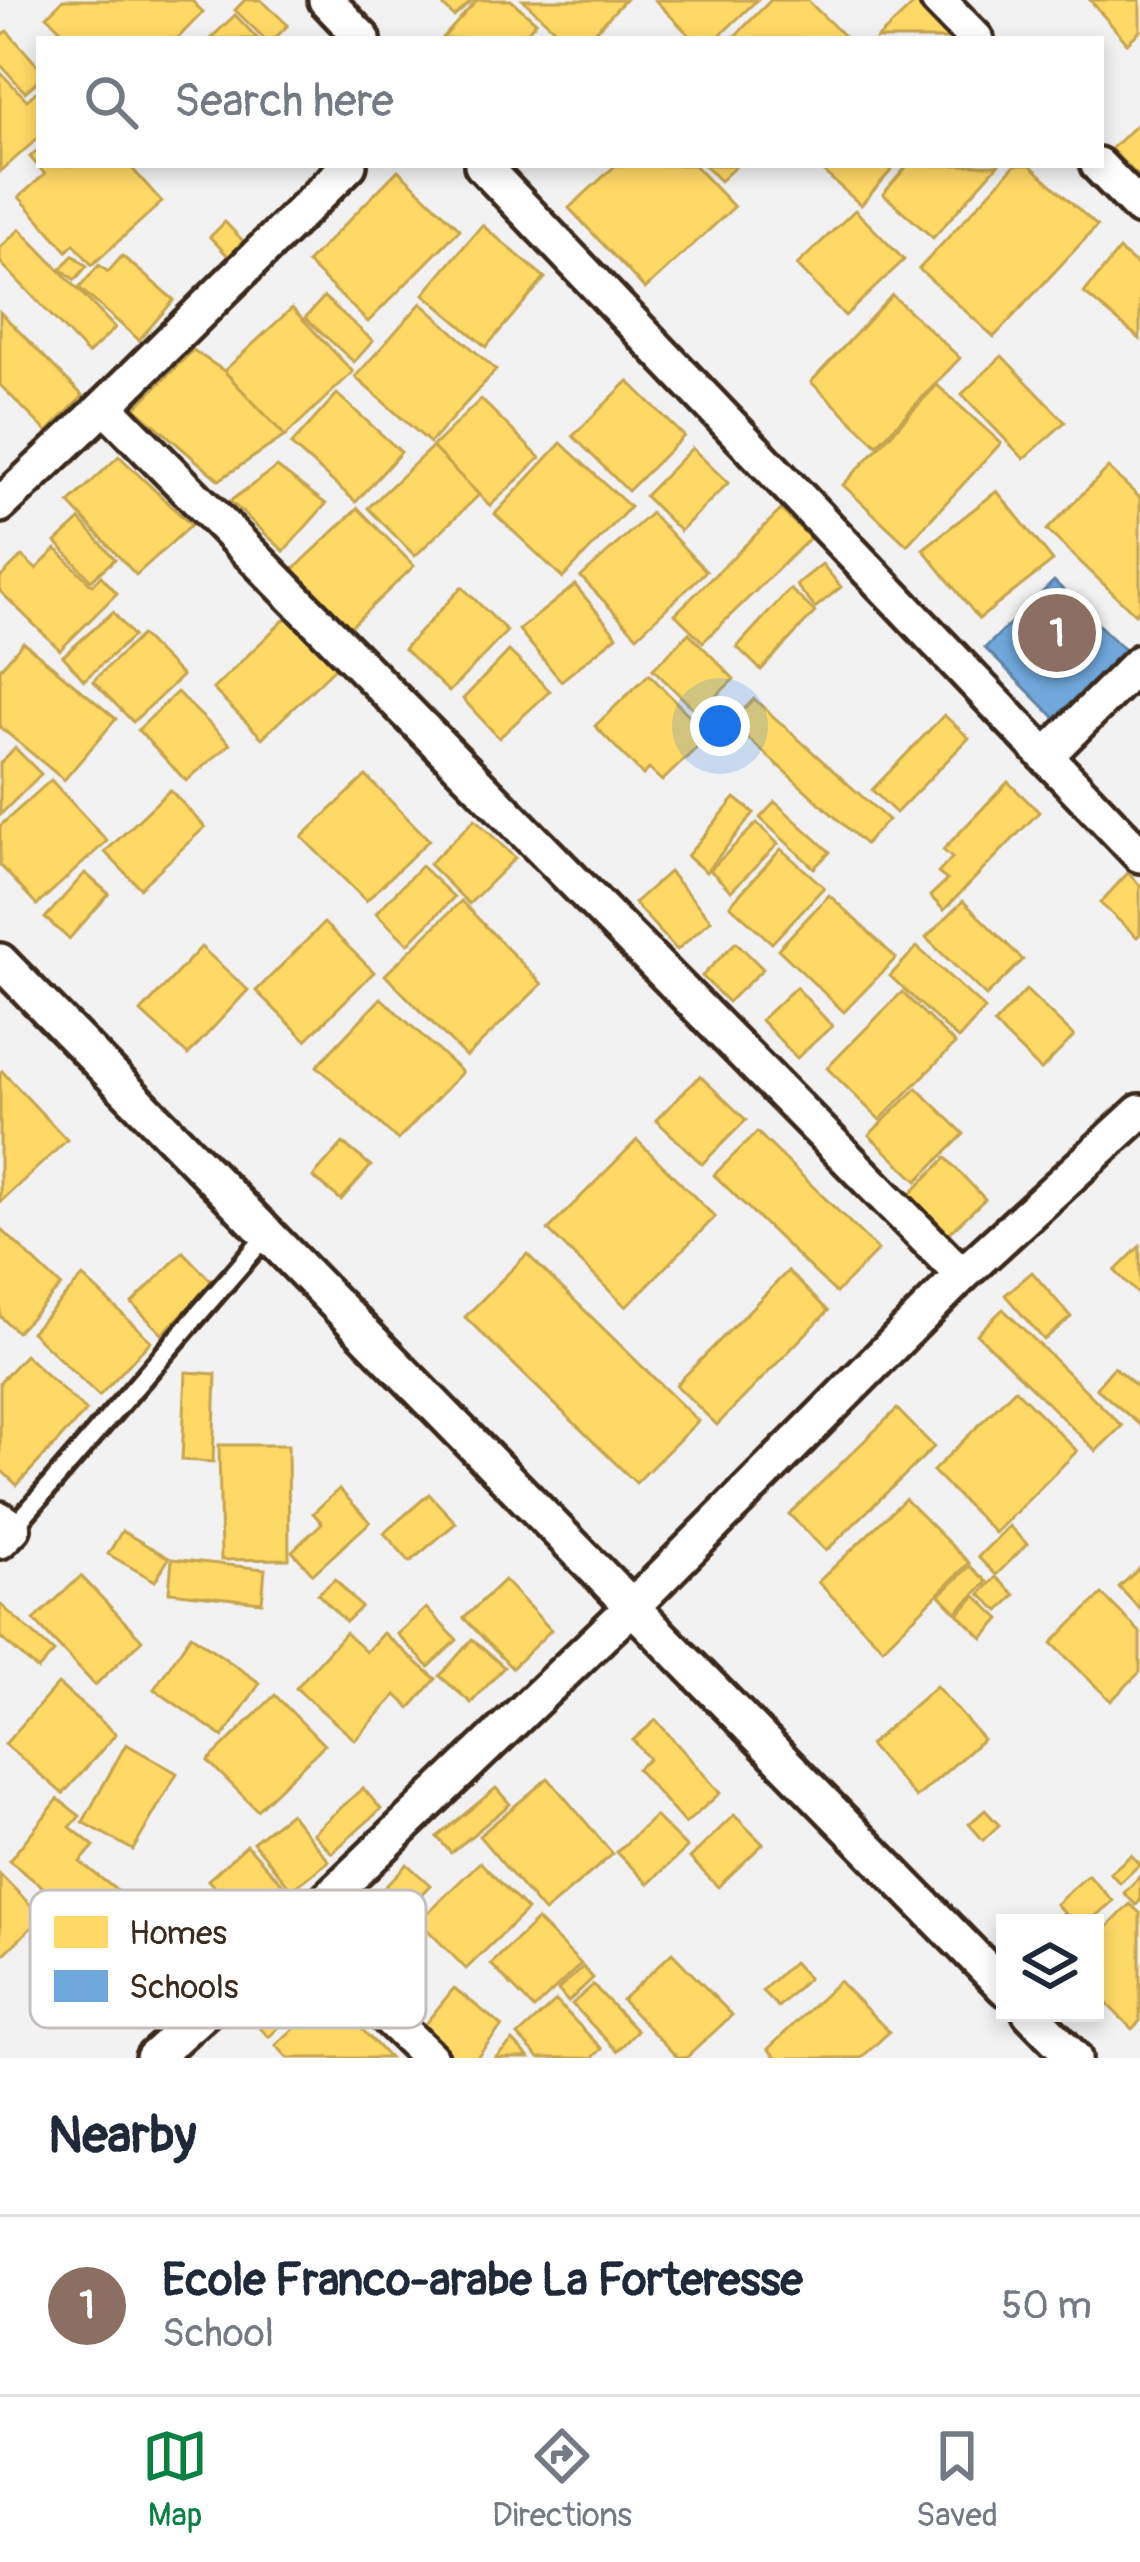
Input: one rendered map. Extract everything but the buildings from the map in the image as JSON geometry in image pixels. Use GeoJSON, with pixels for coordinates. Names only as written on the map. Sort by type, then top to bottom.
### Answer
{"type":"FeatureCollection","features":[{"type":"Feature","properties":{"kind":"street"},"geometry":{"type":"LineString","coordinates":[[326,0],[360,36]]}},
{"type":"Feature","properties":{"kind":"street"},"geometry":{"type":"LineString","coordinates":[[938,0],[973,36]]}},
{"type":"Feature","properties":{"kind":"street"},"geometry":{"type":"LineString","coordinates":[[0,505],[346,168]]}},
{"type":"Feature","properties":{"kind":"street"},"geometry":{"type":"LineString","coordinates":[[485,168],[1140,854]]}},
{"type":"Feature","properties":{"kind":"street"},"geometry":{"type":"LineString","coordinates":[[1101,168],[1140,208]]}},
{"type":"Feature","properties":{"kind":"street"},"geometry":{"type":"LineString","coordinates":[[106,406],[962,1275]]}},
{"type":"Feature","properties":{"kind":"street"},"geometry":{"type":"LineString","coordinates":[[1047,755],[1140,662]]}},
{"type":"Feature","properties":{"kind":"street"},"geometry":{"type":"LineString","coordinates":[[0,961],[996,1979]]}},
{"type":"Feature","properties":{"kind":"street"},"geometry":{"type":"LineString","coordinates":[[337,1890],[631,1608],[962,1275],[1140,1112]]}},
{"type":"Feature","properties":{"kind":"street"},"geometry":{"type":"LineString","coordinates":[[1039,2022],[1074,2058]]}},
{"type":"Feature","properties":{"kind":"street"},"geometry":{"type":"LineString","coordinates":[[153,2058],[186,2028]]}},
{"type":"Feature","properties":{"kind":"street"},"geometry":{"type":"LineString","coordinates":[[399,2028],[430,2058]]}},
{"type":"Feature","properties":{"kind":"lane"},"geometry":{"type":"LineString","coordinates":[[4,1530],[267,1235]]}},
{"type":"Feature","properties":{"kind":"place","name":"Ecole Franco-arabe La Forteresse"},"geometry":{"type":"Point","coordinates":[1057,633]}}]}
